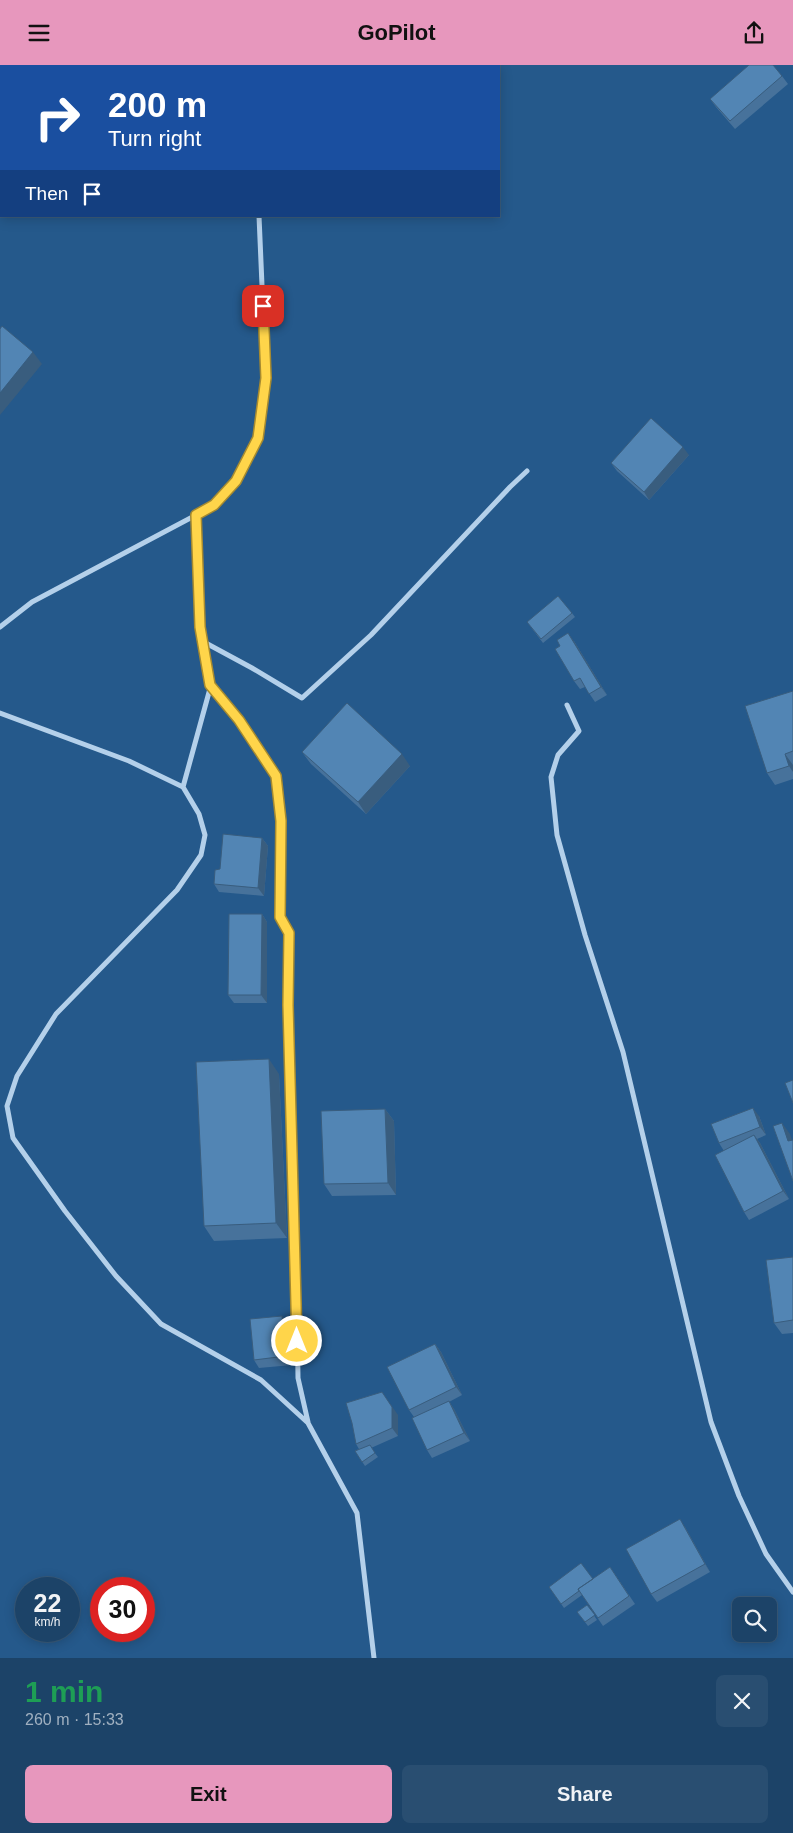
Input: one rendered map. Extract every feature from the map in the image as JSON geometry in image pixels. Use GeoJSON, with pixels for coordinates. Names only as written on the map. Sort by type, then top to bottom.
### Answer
{"type":"FeatureCollection","features":[{"type":"Feature","properties":{"kind":"street"},"geometry":{"type":"LineString","coordinates":[[0,627],[32,602],[214,505],[236,481],[258,438],[266,378],[259,217]]}},
{"type":"Feature","properties":{"kind":"street"},"geometry":{"type":"LineString","coordinates":[[202,641],[302,698],[371,635],[527,471]]}},
{"type":"Feature","properties":{"kind":"street"},"geometry":{"type":"LineString","coordinates":[[183,787],[210,685],[200,627],[196,515]]}},
{"type":"Feature","properties":{"kind":"street"},"geometry":{"type":"LineString","coordinates":[[210,685],[239,720],[276,776],[281,821],[280,917],[289,933],[288,1005],[298,1378],[308,1423],[357,1513],[374,1658]]}},
{"type":"Feature","properties":{"kind":"street"},"geometry":{"type":"LineString","coordinates":[[567,705],[579,731],[558,755],[552,777],[557,835],[585,935],[622,1052],[711,1422],[738,1496],[762,1546],[793,1592]]}},
{"type":"Feature","properties":{"kind":"street"},"geometry":{"type":"LineString","coordinates":[[0,713],[129,761],[183,787],[199,814],[205,835],[202,855],[177,889],[56,1013],[16,1076],[7,1106],[13,1138],[65,1211],[116,1276],[161,1324],[262,1381],[308,1423]]}},
{"type":"Feature","properties":{"kind":"building"},"geometry":{"type":"Polygon","coordinates":[[[749,65],[773,65],[782,76],[730,121],[710,99],[749,65]]]}},
{"type":"Feature","properties":{"kind":"building"},"geometry":{"type":"Polygon","coordinates":[[[2,326],[33,352],[0,393],[0,329],[2,326]]]}},
{"type":"Feature","properties":{"kind":"building"},"geometry":{"type":"Polygon","coordinates":[[[651,418],[683,447],[644,492],[611,463],[651,418]]]}},
{"type":"Feature","properties":{"kind":"building"},"geometry":{"type":"Polygon","coordinates":[[[558,596],[572,613],[541,639],[527,622],[558,596]]]}},
{"type":"Feature","properties":{"kind":"building"},"geometry":{"type":"Polygon","coordinates":[[[568,633],[601,687],[589,694],[580,678],[574,681],[555,649],[560,646],[557,640],[568,633]]]}},
{"type":"Feature","properties":{"kind":"building"},"geometry":{"type":"Polygon","coordinates":[[[793,691],[793,751],[785,754],[789,766],[767,773],[745,706],[793,691]]]}},
{"type":"Feature","properties":{"kind":"building"},"geometry":{"type":"Polygon","coordinates":[[[347,703],[402,754],[358,802],[302,752],[347,703]]]}},
{"type":"Feature","properties":{"kind":"building"},"geometry":{"type":"Polygon","coordinates":[[[223,834],[262,838],[258,888],[214,884],[215,870],[220,869],[223,834]]]}},
{"type":"Feature","properties":{"kind":"building"},"geometry":{"type":"Polygon","coordinates":[[[229,914],[262,914],[261,995],[228,995],[229,914]]]}},
{"type":"Feature","properties":{"kind":"building"},"geometry":{"type":"Polygon","coordinates":[[[269,1059],[276,1223],[204,1226],[196,1062],[269,1059]]]}},
{"type":"Feature","properties":{"kind":"building"},"geometry":{"type":"Polygon","coordinates":[[[793,1080],[793,1103],[785,1083],[793,1080]]]}},
{"type":"Feature","properties":{"kind":"building"},"geometry":{"type":"Polygon","coordinates":[[[753,1108],[760,1127],[719,1143],[711,1124],[753,1108]]]}},
{"type":"Feature","properties":{"kind":"building"},"geometry":{"type":"Polygon","coordinates":[[[385,1109],[388,1183],[324,1184],[321,1111],[385,1109]]]}},
{"type":"Feature","properties":{"kind":"building"},"geometry":{"type":"Polygon","coordinates":[[[782,1123],[788,1141],[793,1140],[793,1181],[773,1126],[782,1123]]]}},
{"type":"Feature","properties":{"kind":"building"},"geometry":{"type":"Polygon","coordinates":[[[754,1135],[783,1191],[744,1212],[715,1155],[754,1135]]]}},
{"type":"Feature","properties":{"kind":"building"},"geometry":{"type":"Polygon","coordinates":[[[793,1257],[793,1320],[774,1323],[766,1260],[793,1257]]]}},
{"type":"Feature","properties":{"kind":"building"},"geometry":{"type":"Polygon","coordinates":[[[282,1316],[286,1356],[254,1360],[250,1319],[282,1316]]]}},
{"type":"Feature","properties":{"kind":"building"},"geometry":{"type":"Polygon","coordinates":[[[435,1344],[456,1387],[409,1410],[387,1367],[435,1344]]]}},
{"type":"Feature","properties":{"kind":"building"},"geometry":{"type":"Polygon","coordinates":[[[382,1392],[392,1407],[392,1428],[356,1444],[346,1403],[382,1392]]]}},
{"type":"Feature","properties":{"kind":"building"},"geometry":{"type":"Polygon","coordinates":[[[449,1401],[464,1433],[427,1450],[412,1418],[449,1401]]]}},
{"type":"Feature","properties":{"kind":"building"},"geometry":{"type":"Polygon","coordinates":[[[370,1445],[375,1453],[362,1462],[355,1451],[370,1445]]]}},
{"type":"Feature","properties":{"kind":"building"},"geometry":{"type":"Polygon","coordinates":[[[680,1519],[705,1564],[651,1594],[626,1549],[680,1519]]]}},
{"type":"Feature","properties":{"kind":"building"},"geometry":{"type":"Polygon","coordinates":[[[581,1563],[593,1579],[561,1604],[549,1587],[581,1563]]]}},
{"type":"Feature","properties":{"kind":"building"},"geometry":{"type":"Polygon","coordinates":[[[610,1567],[629,1596],[598,1618],[578,1589],[610,1567]]]}},
{"type":"Feature","properties":{"kind":"building"},"geometry":{"type":"Polygon","coordinates":[[[587,1605],[595,1615],[585,1622],[577,1612],[587,1605]]]}},
{"type":"Feature","properties":{"kind":"route"},"geometry":{"type":"LineString","coordinates":[[263,306],[266,378],[258,438],[236,481],[214,505],[196,515],[199,608],[200,627],[210,685],[239,720],[276,776],[281,821],[280,917],[289,933],[288,1005],[297,1341]]}}]}
